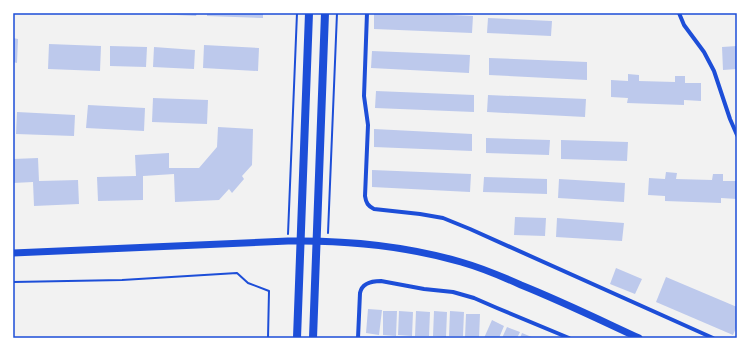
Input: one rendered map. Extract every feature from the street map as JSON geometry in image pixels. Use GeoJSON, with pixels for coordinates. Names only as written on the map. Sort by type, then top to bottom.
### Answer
{"type":"FeatureCollection","features":[{"type":"Feature","properties":{"kind":"main road"},"geometry":{"type":"LineString","coordinates":[[297,338],[309,13]]}},
{"type":"Feature","properties":{"kind":"main road"},"geometry":{"type":"LineString","coordinates":[[313,338],[325,13]]}},
{"type":"Feature","properties":{"kind":"street"},"geometry":{"type":"LineString","coordinates":[[367,13],[364,96],[368,126],[365,196],[369,207],[374,209],[443,218],[713,338]]}},
{"type":"Feature","properties":{"kind":"street"},"geometry":{"type":"LineString","coordinates":[[679,13],[684,25],[704,52],[714,71],[737,135]]}},
{"type":"Feature","properties":{"kind":"street"},"geometry":{"type":"LineString","coordinates":[[13,253],[288,241],[316,241],[378,246],[435,255],[462,262],[546,295],[639,338]]}},
{"type":"Feature","properties":{"kind":"street"},"geometry":{"type":"LineString","coordinates":[[358,338],[361,289],[369,282],[375,281],[453,292],[474,298],[569,338]]}},
{"type":"Feature","properties":{"kind":"path"},"geometry":{"type":"LineString","coordinates":[[288,241],[297,13]]}},
{"type":"Feature","properties":{"kind":"path"},"geometry":{"type":"LineString","coordinates":[[327,242],[336,13]]}},
{"type":"Feature","properties":{"kind":"path"},"geometry":{"type":"LineString","coordinates":[[13,282],[122,280],[237,273],[248,283],[269,291],[268,338]]}},
{"type":"Feature","properties":{"kind":"building"},"geometry":{"type":"Polygon","coordinates":[[[157,13],[197,13],[196,16],[157,13]]]}},
{"type":"Feature","properties":{"kind":"building"},"geometry":{"type":"Polygon","coordinates":[[[207,13],[263,13],[263,18],[207,16],[207,13]]]}},
{"type":"Feature","properties":{"kind":"building"},"geometry":{"type":"Polygon","coordinates":[[[374,13],[473,16],[472,33],[374,29],[374,13]]]}},
{"type":"Feature","properties":{"kind":"building"},"geometry":{"type":"Polygon","coordinates":[[[488,18],[552,21],[551,36],[487,33],[488,18]]]}},
{"type":"Feature","properties":{"kind":"building"},"geometry":{"type":"Polygon","coordinates":[[[13,38],[18,39],[17,63],[13,62],[13,38]]]}},
{"type":"Feature","properties":{"kind":"building"},"geometry":{"type":"Polygon","coordinates":[[[49,44],[101,46],[100,71],[48,69],[49,44]]]}},
{"type":"Feature","properties":{"kind":"building"},"geometry":{"type":"Polygon","coordinates":[[[204,45],[259,48],[258,71],[203,68],[204,45]]]}},
{"type":"Feature","properties":{"kind":"building"},"geometry":{"type":"Polygon","coordinates":[[[110,46],[147,47],[146,67],[110,66],[110,46]]]}},
{"type":"Feature","properties":{"kind":"building"},"geometry":{"type":"Polygon","coordinates":[[[737,46],[737,69],[723,70],[722,47],[737,46]]]}},
{"type":"Feature","properties":{"kind":"building"},"geometry":{"type":"Polygon","coordinates":[[[154,47],[195,50],[194,69],[153,67],[154,47]]]}},
{"type":"Feature","properties":{"kind":"building"},"geometry":{"type":"Polygon","coordinates":[[[372,51],[470,55],[469,73],[371,68],[372,51]]]}},
{"type":"Feature","properties":{"kind":"building"},"geometry":{"type":"Polygon","coordinates":[[[489,58],[587,62],[587,80],[489,75],[489,58]]]}},
{"type":"Feature","properties":{"kind":"building"},"geometry":{"type":"Polygon","coordinates":[[[628,74],[639,75],[639,81],[675,82],[675,76],[685,76],[685,83],[701,83],[701,101],[684,100],[684,105],[627,103],[628,98],[611,97],[611,80],[628,81],[628,74]]]}},
{"type":"Feature","properties":{"kind":"building"},"geometry":{"type":"Polygon","coordinates":[[[376,91],[474,95],[474,112],[375,108],[376,91]]]}},
{"type":"Feature","properties":{"kind":"building"},"geometry":{"type":"Polygon","coordinates":[[[488,95],[586,99],[585,117],[487,112],[488,95]]]}},
{"type":"Feature","properties":{"kind":"building"},"geometry":{"type":"Polygon","coordinates":[[[153,98],[208,100],[207,124],[152,122],[153,98]]]}},
{"type":"Feature","properties":{"kind":"building"},"geometry":{"type":"Polygon","coordinates":[[[88,105],[145,108],[144,131],[86,128],[88,105]]]}},
{"type":"Feature","properties":{"kind":"building"},"geometry":{"type":"Polygon","coordinates":[[[17,112],[75,115],[74,136],[16,134],[17,112]]]}},
{"type":"Feature","properties":{"kind":"building"},"geometry":{"type":"Polygon","coordinates":[[[218,127],[253,129],[252,165],[242,176],[244,179],[232,193],[229,189],[219,200],[175,202],[174,174],[143,176],[143,200],[98,201],[97,177],[136,176],[135,155],[169,153],[169,168],[199,168],[217,147],[218,127]]]}},
{"type":"Feature","properties":{"kind":"building"},"geometry":{"type":"Polygon","coordinates":[[[374,129],[472,134],[472,151],[374,147],[374,129]]]}},
{"type":"Feature","properties":{"kind":"building"},"geometry":{"type":"Polygon","coordinates":[[[486,138],[550,140],[549,155],[486,153],[486,138]]]}},
{"type":"Feature","properties":{"kind":"building"},"geometry":{"type":"Polygon","coordinates":[[[561,140],[628,142],[627,161],[561,159],[561,140]]]}},
{"type":"Feature","properties":{"kind":"building"},"geometry":{"type":"Polygon","coordinates":[[[38,158],[39,181],[78,180],[79,204],[34,206],[33,182],[13,183],[13,159],[38,158]]]}},
{"type":"Feature","properties":{"kind":"building"},"geometry":{"type":"Polygon","coordinates":[[[372,170],[471,174],[470,192],[372,187],[372,170]]]}},
{"type":"Feature","properties":{"kind":"building"},"geometry":{"type":"Polygon","coordinates":[[[666,172],[677,173],[676,179],[712,180],[713,174],[723,174],[723,181],[737,181],[737,199],[721,198],[721,203],[665,201],[665,196],[648,195],[649,178],[665,179],[666,172]]]}},
{"type":"Feature","properties":{"kind":"building"},"geometry":{"type":"Polygon","coordinates":[[[484,177],[547,179],[547,194],[483,192],[484,177]]]}},
{"type":"Feature","properties":{"kind":"building"},"geometry":{"type":"Polygon","coordinates":[[[559,179],[625,183],[624,202],[558,198],[559,179]]]}},
{"type":"Feature","properties":{"kind":"building"},"geometry":{"type":"Polygon","coordinates":[[[515,217],[546,218],[545,236],[514,235],[515,217]]]}},
{"type":"Feature","properties":{"kind":"building"},"geometry":{"type":"Polygon","coordinates":[[[557,218],[624,223],[622,241],[556,237],[557,218]]]}},
{"type":"Feature","properties":{"kind":"building"},"geometry":{"type":"Polygon","coordinates":[[[616,268],[642,279],[635,294],[610,284],[616,268]]]}},
{"type":"Feature","properties":{"kind":"building"},"geometry":{"type":"Polygon","coordinates":[[[666,277],[737,307],[737,326],[733,335],[656,302],[666,277]]]}},
{"type":"Feature","properties":{"kind":"building"},"geometry":{"type":"Polygon","coordinates":[[[368,309],[382,310],[379,335],[366,333],[368,309]]]}},
{"type":"Feature","properties":{"kind":"building"},"geometry":{"type":"Polygon","coordinates":[[[383,311],[397,311],[396,336],[383,335],[383,311]]]}},
{"type":"Feature","properties":{"kind":"building"},"geometry":{"type":"Polygon","coordinates":[[[399,311],[413,312],[412,336],[398,335],[399,311]]]}},
{"type":"Feature","properties":{"kind":"building"},"geometry":{"type":"Polygon","coordinates":[[[416,311],[430,312],[429,336],[415,336],[416,311]]]}},
{"type":"Feature","properties":{"kind":"building"},"geometry":{"type":"Polygon","coordinates":[[[434,311],[447,312],[446,337],[433,336],[434,311]]]}},
{"type":"Feature","properties":{"kind":"building"},"geometry":{"type":"Polygon","coordinates":[[[450,311],[464,312],[463,336],[449,336],[450,311]]]}},
{"type":"Feature","properties":{"kind":"building"},"geometry":{"type":"Polygon","coordinates":[[[466,314],[480,314],[479,338],[465,338],[466,314]]]}},
{"type":"Feature","properties":{"kind":"building"},"geometry":{"type":"Polygon","coordinates":[[[492,320],[504,326],[499,338],[484,338],[492,320]]]}},
{"type":"Feature","properties":{"kind":"building"},"geometry":{"type":"Polygon","coordinates":[[[507,327],[520,332],[517,338],[502,338],[507,327]]]}},
{"type":"Feature","properties":{"kind":"building"},"geometry":{"type":"Polygon","coordinates":[[[522,333],[534,338],[520,338],[522,333]]]}}]}
